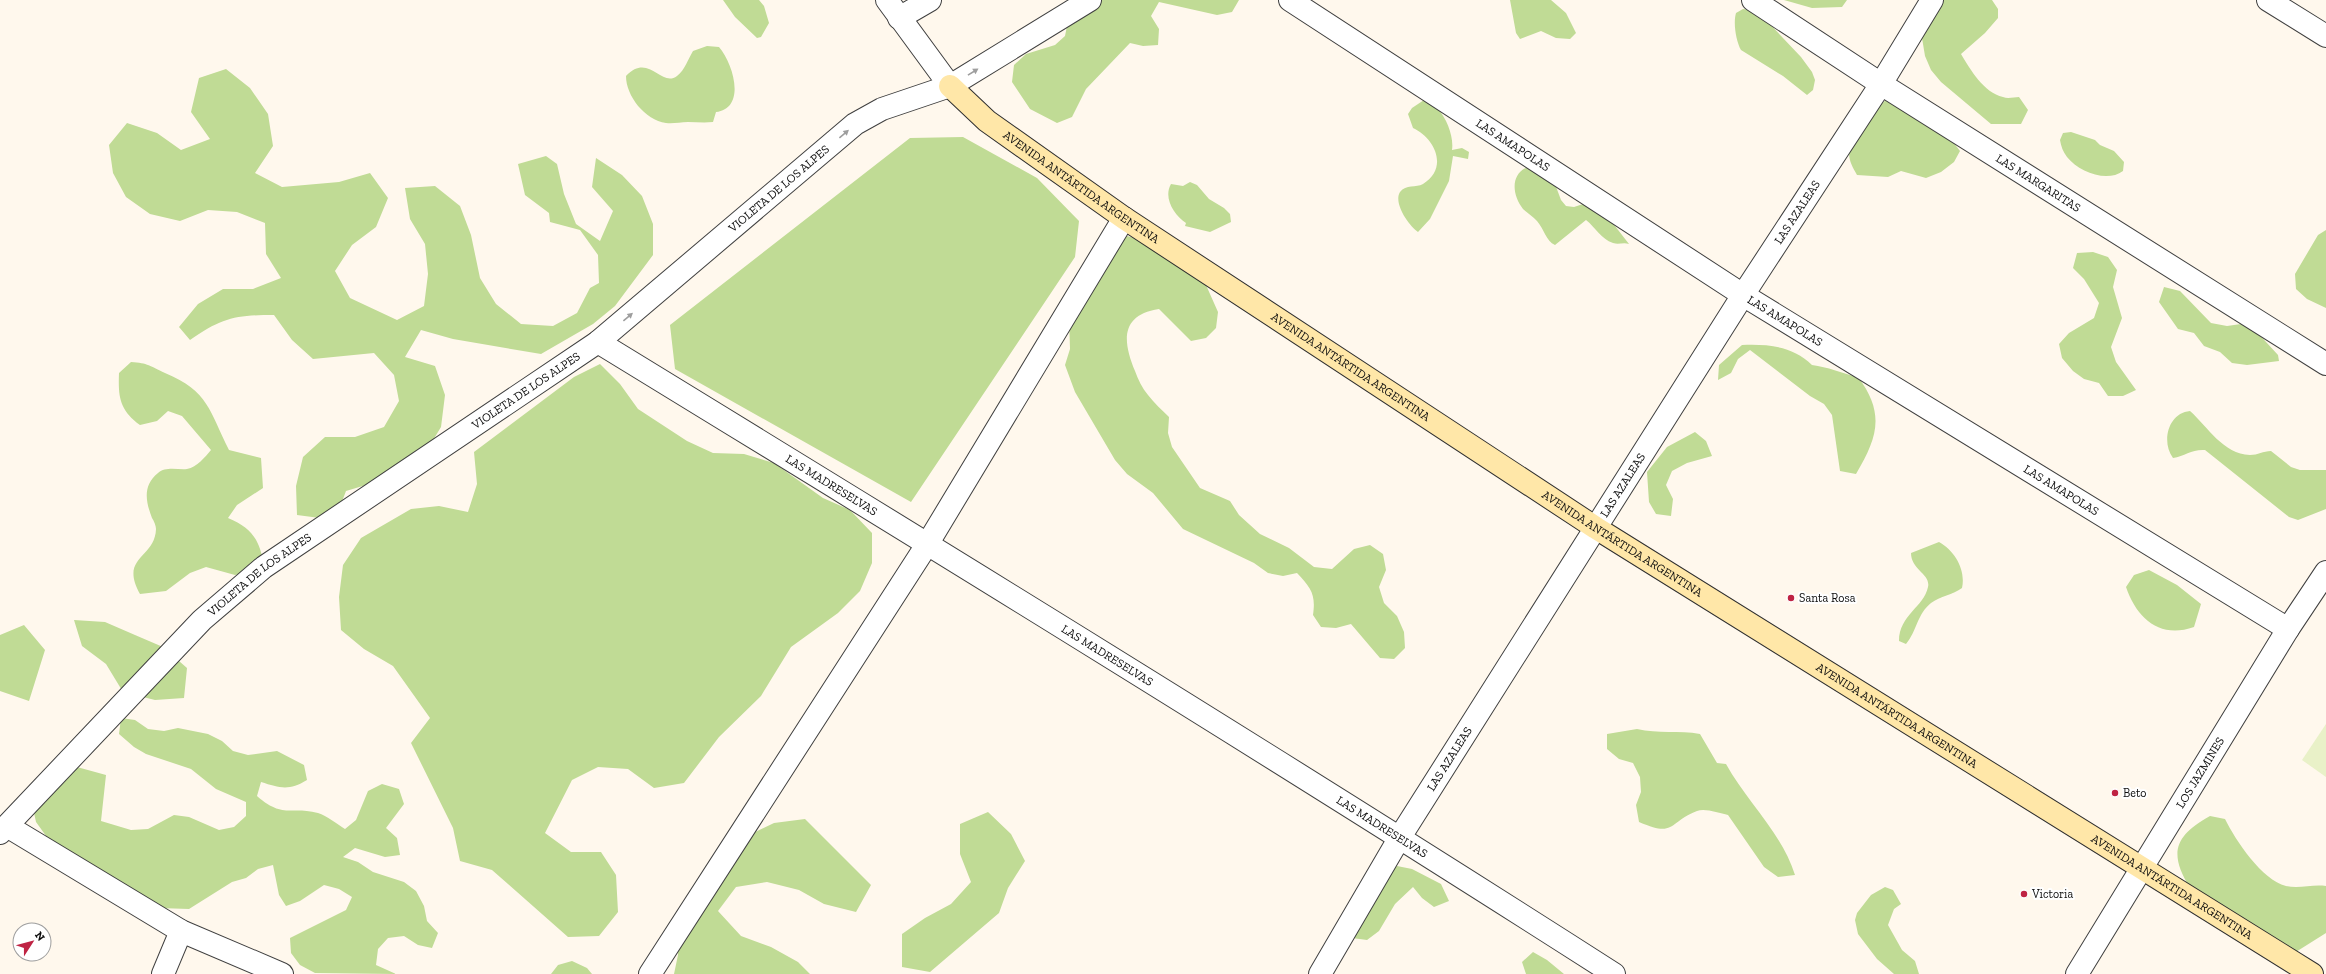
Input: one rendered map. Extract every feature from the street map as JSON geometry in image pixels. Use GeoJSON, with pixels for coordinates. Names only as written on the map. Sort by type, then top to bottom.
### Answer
{"type":"FeatureCollection","features":[{"type":"Feature","properties":{"kind":"main road","name":"AVENIDA ANTÁRTIDA ARGENTINA"},"geometry":{"type":"LineString","coordinates":[[950,86],[987,121],[1124,218],[1596,528],[2143,867],[2312,974]]}},
{"type":"Feature","properties":{"kind":"street"},"geometry":{"type":"LineString","coordinates":[[887,0],[950,86]]}},
{"type":"Feature","properties":{"kind":"street"},"geometry":{"type":"LineString","coordinates":[[899,18],[930,0]]}},
{"type":"Feature","properties":{"kind":"street","name":"VIOLETA DE LOS ALPES"},"geometry":{"type":"LineString","coordinates":[[3,829],[197,626],[264,567],[598,342],[855,124],[882,109],[950,86],[1090,0]]}},
{"type":"Feature","properties":{"kind":"street","name":"LAS AMAPOLAS"},"geometry":{"type":"LineString","coordinates":[[1290,0],[1743,295],[2288,629]]}},
{"type":"Feature","properties":{"kind":"street","name":"LAS MARGARITAS"},"geometry":{"type":"LineString","coordinates":[[1753,0],[1881,84],[2326,364]]}},
{"type":"Feature","properties":{"kind":"street","name":"LAS AZALEAS"},"geometry":{"type":"LineString","coordinates":[[1320,974],[1400,837],[1743,295],[1881,84],[1932,0]]}},
{"type":"Feature","properties":{"kind":"street"},"geometry":{"type":"LineString","coordinates":[[2268,0],[2326,36]]}},
{"type":"Feature","properties":{"kind":"street"},"geometry":{"type":"LineString","coordinates":[[650,974],[928,543],[1124,218]]}},
{"type":"Feature","properties":{"kind":"street","name":"LAS MADRESELVAS"},"geometry":{"type":"LineString","coordinates":[[598,342],[928,543],[1400,837],[1614,974]]}},
{"type":"Feature","properties":{"kind":"street","name":"LOS JAZMINES"},"geometry":{"type":"LineString","coordinates":[[2077,974],[2288,629],[2326,572]]}},
{"type":"Feature","properties":{"kind":"street"},"geometry":{"type":"LineString","coordinates":[[3,829],[181,931],[282,974]]}},
{"type":"Feature","properties":{"kind":"street"},"geometry":{"type":"LineString","coordinates":[[163,974],[181,931]]}},
{"type":"Feature","properties":{"kind":"green space"},"geometry":{"type":"Polygon","coordinates":[[[723,0],[759,0],[764,6],[769,23],[761,37],[757,38],[735,17],[723,0]]]}},
{"type":"Feature","properties":{"kind":"green space"},"geometry":{"type":"Polygon","coordinates":[[[1091,0],[1239,0],[1232,12],[1217,15],[1159,2],[1151,16],[1159,29],[1158,45],[1143,46],[1130,43],[1086,89],[1072,117],[1057,123],[1030,109],[1012,82],[1014,65],[1026,54],[1055,45],[1065,36],[1068,21],[1091,0]]]}},
{"type":"Feature","properties":{"kind":"green space"},"geometry":{"type":"Polygon","coordinates":[[[1510,0],[1551,0],[1566,13],[1576,33],[1570,39],[1556,38],[1541,31],[1520,39],[1516,33],[1510,0]]]}},
{"type":"Feature","properties":{"kind":"green space"},"geometry":{"type":"Polygon","coordinates":[[[1784,0],[1847,0],[1842,7],[1812,8],[1784,0]]]}},
{"type":"Feature","properties":{"kind":"green space"},"geometry":{"type":"Polygon","coordinates":[[[1938,0],[1992,0],[1998,9],[1998,18],[1985,33],[1961,54],[1978,80],[1990,91],[2005,98],[2019,97],[2028,110],[2021,124],[1991,124],[1941,82],[1931,70],[1925,56],[1920,26],[1938,0]]]}},
{"type":"Feature","properties":{"kind":"green space"},"geometry":{"type":"Polygon","coordinates":[[[1743,9],[1751,10],[1765,19],[1801,57],[1812,72],[1815,80],[1813,90],[1807,95],[1783,76],[1741,50],[1736,37],[1735,22],[1736,13],[1743,9]]]}},
{"type":"Feature","properties":{"kind":"green space"},"geometry":{"type":"Polygon","coordinates":[[[707,46],[719,47],[724,54],[729,63],[734,84],[732,102],[726,109],[716,112],[713,122],[666,123],[651,117],[638,106],[629,91],[626,76],[634,70],[641,68],[648,69],[666,78],[677,76],[682,71],[693,51],[707,46]]]}},
{"type":"Feature","properties":{"kind":"green space"},"geometry":{"type":"Polygon","coordinates":[[[226,69],[250,88],[268,114],[273,146],[255,173],[282,187],[339,182],[370,173],[388,198],[376,227],[352,245],[335,271],[350,298],[397,320],[424,306],[428,274],[425,244],[410,219],[405,188],[435,186],[460,206],[471,235],[480,278],[496,304],[521,324],[553,326],[577,313],[590,288],[599,283],[598,255],[580,230],[550,222],[549,213],[525,195],[518,164],[546,156],[557,164],[564,194],[576,224],[600,241],[613,211],[592,187],[596,158],[622,175],[642,196],[653,224],[653,255],[615,306],[593,324],[541,354],[453,339],[421,330],[405,357],[435,366],[445,395],[441,427],[424,455],[376,482],[346,491],[335,520],[297,515],[296,486],[303,457],[325,437],[355,437],[384,427],[399,401],[394,375],[374,353],[313,359],[292,340],[274,315],[249,316],[229,319],[220,322],[190,340],[179,327],[198,304],[223,289],[253,289],[281,278],[266,254],[265,223],[237,212],[208,210],[180,221],[150,214],[126,197],[113,173],[109,145],[127,123],[157,133],[181,150],[210,139],[191,112],[199,78],[226,69]]]}},
{"type":"Feature","properties":{"kind":"green space"},"geometry":{"type":"Polygon","coordinates":[[[1424,100],[1436,108],[1444,118],[1451,134],[1452,150],[1462,148],[1469,152],[1468,159],[1453,156],[1449,181],[1430,219],[1418,232],[1410,225],[1403,214],[1398,197],[1400,192],[1405,188],[1423,184],[1436,170],[1436,154],[1433,146],[1428,139],[1413,128],[1408,114],[1412,108],[1424,100]]]}},
{"type":"Feature","properties":{"kind":"green space"},"geometry":{"type":"Polygon","coordinates":[[[1886,100],[1950,138],[1960,151],[1954,162],[1941,172],[1926,178],[1901,171],[1888,177],[1857,175],[1850,159],[1849,152],[1852,143],[1865,122],[1886,100]]]}},
{"type":"Feature","properties":{"kind":"green space"},"geometry":{"type":"Polygon","coordinates":[[[2071,132],[2095,140],[2100,145],[2114,151],[2124,162],[2123,171],[2109,176],[2101,176],[2086,171],[2072,162],[2062,149],[2060,142],[2063,133],[2071,132]]]}},
{"type":"Feature","properties":{"kind":"green space"},"geometry":{"type":"Polygon","coordinates":[[[963,137],[1037,178],[1079,221],[1075,257],[911,502],[675,369],[670,325],[910,138],[963,137]]]}},
{"type":"Feature","properties":{"kind":"green space"},"geometry":{"type":"Polygon","coordinates":[[[1528,167],[1555,184],[1561,200],[1566,206],[1574,207],[1589,202],[1608,217],[1629,244],[1615,244],[1609,241],[1586,220],[1555,245],[1552,243],[1547,238],[1537,221],[1523,209],[1517,198],[1515,191],[1516,180],[1522,170],[1528,167]]]}},
{"type":"Feature","properties":{"kind":"green space"},"geometry":{"type":"Polygon","coordinates":[[[1190,182],[1197,185],[1209,199],[1224,208],[1230,214],[1231,222],[1210,232],[1185,226],[1186,223],[1177,216],[1171,206],[1168,195],[1171,184],[1183,186],[1190,182]]]}},
{"type":"Feature","properties":{"kind":"green space"},"geometry":{"type":"Polygon","coordinates":[[[2326,230],[2326,308],[2307,299],[2296,289],[2295,274],[2318,235],[2326,230]]]}},
{"type":"Feature","properties":{"kind":"green space"},"geometry":{"type":"Polygon","coordinates":[[[1123,235],[1139,239],[1206,285],[1218,312],[1216,328],[1206,338],[1191,341],[1159,309],[1147,312],[1137,317],[1131,323],[1128,331],[1128,349],[1139,380],[1150,398],[1169,417],[1168,433],[1172,447],[1200,488],[1230,501],[1239,515],[1260,534],[1289,548],[1314,567],[1332,569],[1354,549],[1370,545],[1383,554],[1386,570],[1379,587],[1384,603],[1397,616],[1404,632],[1405,648],[1394,659],[1380,658],[1351,624],[1336,628],[1321,627],[1313,615],[1314,602],[1309,587],[1297,573],[1283,576],[1268,573],[1254,563],[1183,529],[1153,493],[1127,474],[1115,460],[1075,392],[1065,365],[1070,349],[1069,318],[1123,235]]]}},
{"type":"Feature","properties":{"kind":"green space"},"geometry":{"type":"Polygon","coordinates":[[[2093,252],[2108,257],[2117,270],[2113,287],[2122,318],[2111,347],[2116,362],[2136,390],[2123,396],[2108,396],[2099,383],[2084,379],[2073,371],[2062,358],[2059,344],[2069,333],[2094,318],[2099,303],[2084,279],[2073,268],[2077,253],[2093,252]]]}},
{"type":"Feature","properties":{"kind":"green space"},"geometry":{"type":"Polygon","coordinates":[[[2164,287],[2180,291],[2211,323],[2227,326],[2241,324],[2255,330],[2278,355],[2279,361],[2247,365],[2232,363],[2220,352],[2204,346],[2194,333],[2178,329],[2159,302],[2164,287]]]}},
{"type":"Feature","properties":{"kind":"green space"},"geometry":{"type":"Polygon","coordinates":[[[1742,345],[1771,346],[1788,350],[1805,359],[1812,365],[1858,377],[1867,390],[1872,402],[1875,414],[1875,425],[1873,437],[1864,461],[1856,474],[1840,471],[1832,415],[1824,404],[1810,396],[1750,350],[1738,359],[1731,373],[1718,380],[1719,365],[1742,345]]]}},
{"type":"Feature","properties":{"kind":"green space"},"geometry":{"type":"Polygon","coordinates":[[[131,362],[149,365],[191,387],[212,413],[229,450],[261,458],[263,488],[237,505],[228,518],[243,526],[254,536],[260,549],[264,566],[250,572],[235,575],[206,567],[190,573],[166,591],[140,594],[135,582],[134,572],[140,558],[154,539],[156,529],[147,500],[147,489],[149,483],[161,471],[168,469],[191,468],[211,450],[182,416],[168,411],[157,421],[140,425],[128,414],[124,409],[120,396],[119,373],[131,362]]]}},
{"type":"Feature","properties":{"kind":"green space"},"geometry":{"type":"Polygon","coordinates":[[[600,364],[620,384],[638,409],[687,441],[713,453],[744,454],[774,463],[823,498],[850,510],[872,533],[872,563],[860,591],[838,613],[791,647],[761,696],[719,737],[684,783],[654,788],[628,769],[598,767],[572,780],[545,833],[571,852],[601,852],[616,875],[618,912],[599,936],[568,937],[492,870],[460,861],[453,828],[411,743],[430,718],[393,666],[364,649],[341,630],[339,597],[343,565],[361,538],[411,509],[439,506],[468,512],[477,484],[474,452],[574,377],[600,364]]]}},
{"type":"Feature","properties":{"kind":"green space"},"geometry":{"type":"Polygon","coordinates":[[[2190,411],[2217,439],[2232,450],[2250,455],[2271,451],[2291,467],[2300,470],[2326,470],[2326,509],[2298,520],[2289,517],[2205,450],[2196,451],[2173,458],[2169,451],[2167,437],[2169,429],[2176,417],[2182,413],[2190,411]]]}},
{"type":"Feature","properties":{"kind":"green space"},"geometry":{"type":"Polygon","coordinates":[[[1695,432],[1706,441],[1712,456],[1687,463],[1672,471],[1666,485],[1673,499],[1671,516],[1656,514],[1649,502],[1647,472],[1667,447],[1695,432]]]}},
{"type":"Feature","properties":{"kind":"green space"},"geometry":{"type":"Polygon","coordinates":[[[1939,542],[1950,550],[1961,568],[1963,581],[1962,588],[1938,599],[1926,607],[1913,634],[1906,644],[1899,641],[1903,624],[1922,600],[1928,587],[1927,579],[1914,564],[1911,553],[1939,542]]]}},
{"type":"Feature","properties":{"kind":"green space"},"geometry":{"type":"Polygon","coordinates":[[[2149,570],[2177,585],[2201,604],[2194,627],[2182,630],[2160,628],[2151,624],[2143,617],[2136,608],[2126,587],[2134,575],[2149,570]]]}},
{"type":"Feature","properties":{"kind":"green space"},"geometry":{"type":"Polygon","coordinates":[[[74,620],[105,622],[163,647],[187,668],[184,698],[155,700],[123,692],[106,664],[82,646],[74,620]]]}},
{"type":"Feature","properties":{"kind":"green space"},"geometry":{"type":"Polygon","coordinates":[[[24,625],[45,650],[29,701],[0,691],[0,635],[24,625]]]}},
{"type":"Feature","properties":{"kind":"green space"},"geometry":{"type":"Polygon","coordinates":[[[121,718],[135,720],[148,729],[164,731],[178,728],[208,734],[222,741],[233,751],[248,755],[277,751],[304,765],[307,780],[290,787],[279,787],[261,782],[257,796],[266,803],[281,810],[309,811],[318,813],[345,829],[356,820],[368,791],[382,784],[399,789],[404,804],[386,828],[397,838],[400,855],[385,857],[355,848],[343,857],[358,862],[373,872],[404,882],[416,891],[424,906],[427,921],[438,933],[432,948],[418,945],[404,936],[388,938],[378,949],[376,965],[396,974],[315,973],[300,965],[291,953],[290,938],[346,910],[352,897],[339,889],[324,885],[300,901],[286,906],[279,895],[273,865],[258,869],[246,878],[232,882],[189,909],[159,908],[54,847],[36,822],[30,794],[77,767],[106,775],[101,821],[131,830],[148,829],[174,815],[189,817],[219,830],[234,827],[246,816],[246,802],[216,789],[191,769],[146,754],[134,747],[119,734],[121,718]]]}},
{"type":"Feature","properties":{"kind":"green space"},"geometry":{"type":"Polygon","coordinates":[[[2326,724],[2326,777],[2302,760],[2326,724]]]}},
{"type":"Feature","properties":{"kind":"green space"},"geometry":{"type":"Polygon","coordinates":[[[1637,729],[1700,734],[1717,763],[1726,764],[1734,778],[1773,831],[1782,845],[1795,875],[1778,877],[1764,867],[1728,815],[1700,810],[1688,815],[1671,827],[1660,829],[1639,822],[1636,805],[1641,792],[1640,777],[1633,763],[1619,759],[1607,749],[1607,734],[1637,729]]]}},
{"type":"Feature","properties":{"kind":"green space"},"geometry":{"type":"Polygon","coordinates":[[[988,812],[1011,834],[1025,861],[1008,888],[999,913],[930,972],[902,967],[902,934],[925,918],[951,904],[971,882],[960,854],[960,824],[988,812]]]}},
{"type":"Feature","properties":{"kind":"green space"},"geometry":{"type":"Polygon","coordinates":[[[2210,816],[2225,819],[2236,838],[2259,868],[2277,882],[2291,887],[2326,886],[2326,933],[2291,955],[2190,888],[2179,864],[2177,855],[2179,846],[2182,838],[2189,831],[2198,823],[2210,816]]]}},
{"type":"Feature","properties":{"kind":"green space"},"geometry":{"type":"Polygon","coordinates":[[[805,819],[871,885],[856,912],[824,904],[799,890],[767,882],[736,887],[718,911],[741,936],[771,947],[798,962],[810,974],[674,974],[678,955],[677,926],[749,835],[774,823],[805,819]]]}},
{"type":"Feature","properties":{"kind":"green space"},"geometry":{"type":"Polygon","coordinates":[[[1397,866],[1412,869],[1441,884],[1449,901],[1434,907],[1422,898],[1413,887],[1395,904],[1379,931],[1367,940],[1352,938],[1384,872],[1397,866]]]}},
{"type":"Feature","properties":{"kind":"green space"},"geometry":{"type":"Polygon","coordinates":[[[1885,887],[1893,890],[1901,904],[1894,909],[1888,925],[1902,950],[1915,961],[1919,974],[1894,974],[1877,959],[1858,934],[1855,920],[1857,913],[1871,895],[1885,887]]]}},
{"type":"Feature","properties":{"kind":"green space"},"geometry":{"type":"Polygon","coordinates":[[[1533,952],[1547,960],[1564,974],[1526,974],[1522,962],[1533,952]]]}},
{"type":"Feature","properties":{"kind":"green space"},"geometry":{"type":"Polygon","coordinates":[[[572,961],[587,968],[592,974],[551,974],[558,965],[572,961]]]}},
{"type":"Feature","properties":{"kind":"place","name":"Santa Rosa"},"geometry":{"type":"Point","coordinates":[1791,598]}},
{"type":"Feature","properties":{"kind":"place","name":"Beto"},"geometry":{"type":"Point","coordinates":[2115,793]}},
{"type":"Feature","properties":{"kind":"place","name":"Victoria"},"geometry":{"type":"Point","coordinates":[2024,894]}}]}
